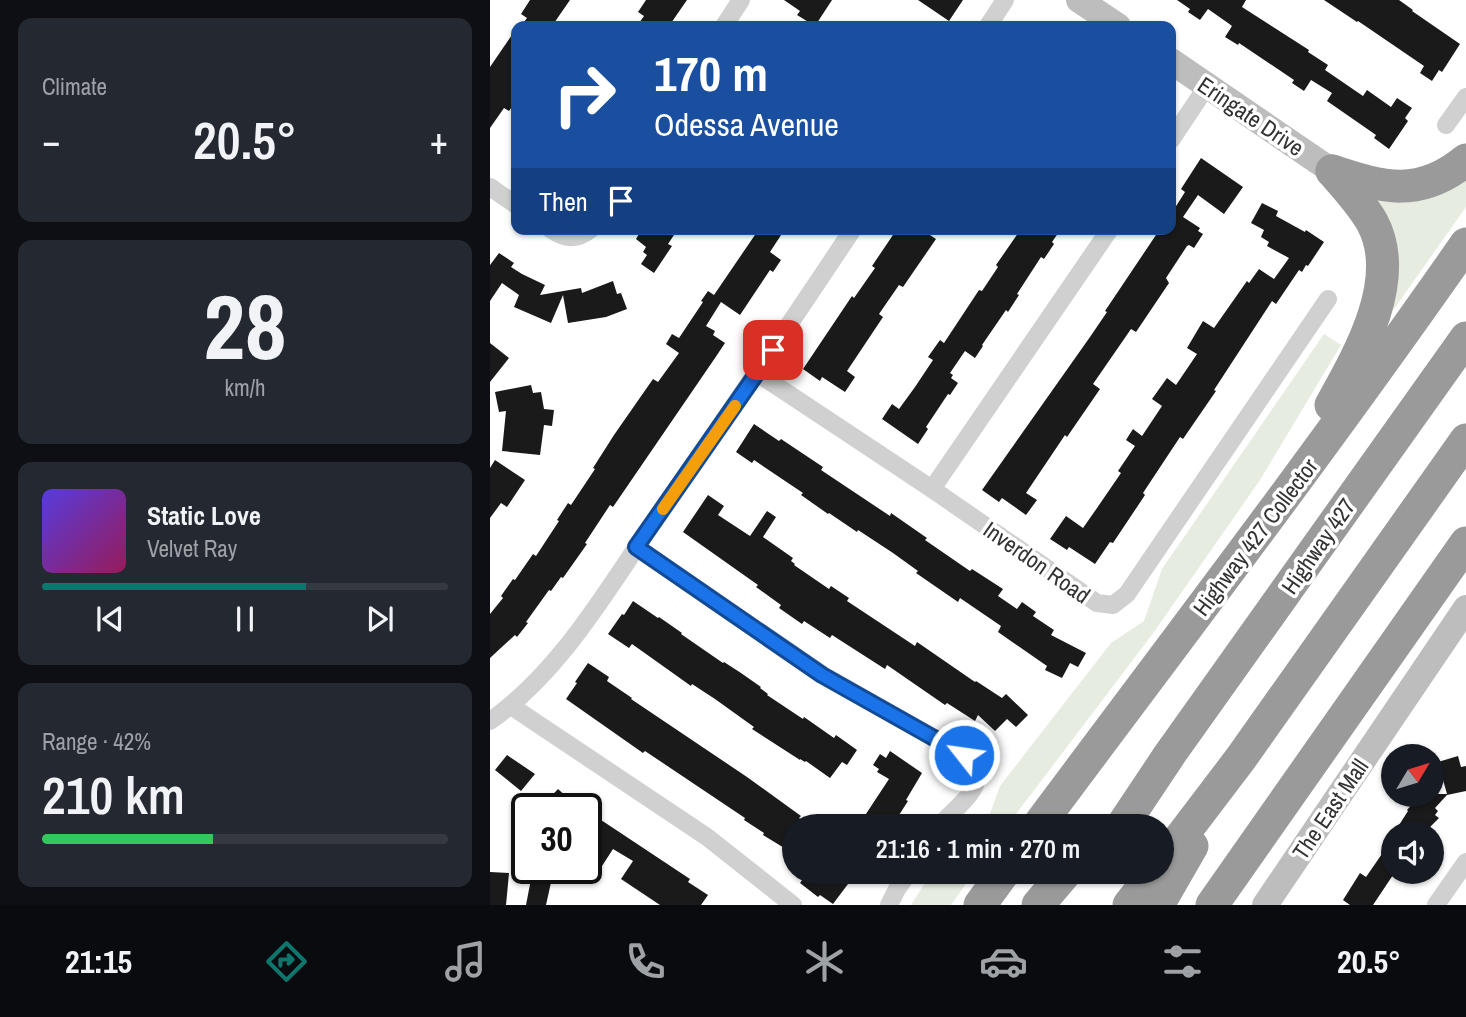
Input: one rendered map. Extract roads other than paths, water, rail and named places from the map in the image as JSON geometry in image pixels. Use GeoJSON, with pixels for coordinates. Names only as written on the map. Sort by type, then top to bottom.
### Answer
{"type":"FeatureCollection","features":[{"type":"Feature","properties":{"kind":"highway"},"geometry":{"type":"LineString","coordinates":[[1332,170],[1378,185],[1411,186],[1454,170],[1466,160]]}},
{"type":"Feature","properties":{"kind":"highway"},"geometry":{"type":"LineString","coordinates":[[1233,566],[1345,380],[1365,337],[1380,290],[1379,242],[1373,224],[1332,170]]}},
{"type":"Feature","properties":{"kind":"highway","name":"Highway 427 Collector"},"geometry":{"type":"LineString","coordinates":[[1047,814],[1383,363],[1466,244]]}},
{"type":"Feature","properties":{"kind":"highway","name":"Highway 427"},"geometry":{"type":"LineString","coordinates":[[1170,754],[1466,338]]}},
{"type":"Feature","properties":{"kind":"highway"},"geometry":{"type":"LineString","coordinates":[[1174,846],[1241,758],[1466,440]]}},
{"type":"Feature","properties":{"kind":"highway"},"geometry":{"type":"LineString","coordinates":[[1212,905],[1466,543]]}},
{"type":"Feature","properties":{"kind":"highway"},"geometry":{"type":"LineString","coordinates":[[1118,814],[1170,754]]}},
{"type":"Feature","properties":{"kind":"highway"},"geometry":{"type":"LineString","coordinates":[[1130,814],[1170,754]]}},
{"type":"Feature","properties":{"kind":"highway"},"geometry":{"type":"LineString","coordinates":[[1158,905],[1241,758]]}},
{"type":"Feature","properties":{"kind":"highway"},"geometry":{"type":"LineString","coordinates":[[979,905],[995,884]]}},
{"type":"Feature","properties":{"kind":"highway"},"geometry":{"type":"LineString","coordinates":[[1038,905],[1056,884]]}},
{"type":"Feature","properties":{"kind":"highway"},"geometry":{"type":"LineString","coordinates":[[1068,905],[1083,884]]}},
{"type":"Feature","properties":{"kind":"highway"},"geometry":{"type":"LineString","coordinates":[[1129,905],[1146,884]]}},
{"type":"Feature","properties":{"kind":"main road"},"geometry":{"type":"LineString","coordinates":[[1079,0],[1110,21]]}},
{"type":"Feature","properties":{"kind":"main road","name":"Eringate Drive"},"geometry":{"type":"LineString","coordinates":[[1176,64],[1332,170]]}},
{"type":"Feature","properties":{"kind":"main road","name":"The East Mall"},"geometry":{"type":"LineString","coordinates":[[1265,905],[1466,608]]}},
{"type":"Feature","properties":{"kind":"street"},"geometry":{"type":"LineString","coordinates":[[727,21],[741,0]]}},
{"type":"Feature","properties":{"kind":"street"},"geometry":{"type":"LineString","coordinates":[[991,21],[1005,0]]}},
{"type":"Feature","properties":{"kind":"street"},"geometry":{"type":"LineString","coordinates":[[1176,132],[1207,86]]}},
{"type":"Feature","properties":{"kind":"street"},"geometry":{"type":"LineString","coordinates":[[1446,125],[1466,97]]}},
{"type":"Feature","properties":{"kind":"street"},"geometry":{"type":"LineString","coordinates":[[490,187],[511,202]]}},
{"type":"Feature","properties":{"kind":"street"},"geometry":{"type":"LineString","coordinates":[[560,235],[573,238],[583,235]]}},
{"type":"Feature","properties":{"kind":"street"},"geometry":{"type":"LineString","coordinates":[[490,721],[511,706],[565,650],[849,235]]}},
{"type":"Feature","properties":{"kind":"street"},"geometry":{"type":"LineString","coordinates":[[932,489],[1106,235]]}},
{"type":"Feature","properties":{"kind":"street","name":"Inverdon Road"},"geometry":{"type":"LineString","coordinates":[[757,373],[1097,603],[1113,605],[1134,583],[1328,299]]}},
{"type":"Feature","properties":{"kind":"street"},"geometry":{"type":"LineString","coordinates":[[636,547],[822,675],[964,755],[977,775],[975,785],[951,814]]}},
{"type":"Feature","properties":{"kind":"street"},"geometry":{"type":"LineString","coordinates":[[511,706],[707,837],[793,905]]}},
{"type":"Feature","properties":{"kind":"street"},"geometry":{"type":"LineString","coordinates":[[1436,905],[1466,862]]}},
{"type":"Feature","properties":{"kind":"street"},"geometry":{"type":"LineString","coordinates":[[889,905],[901,884]]}}]}
